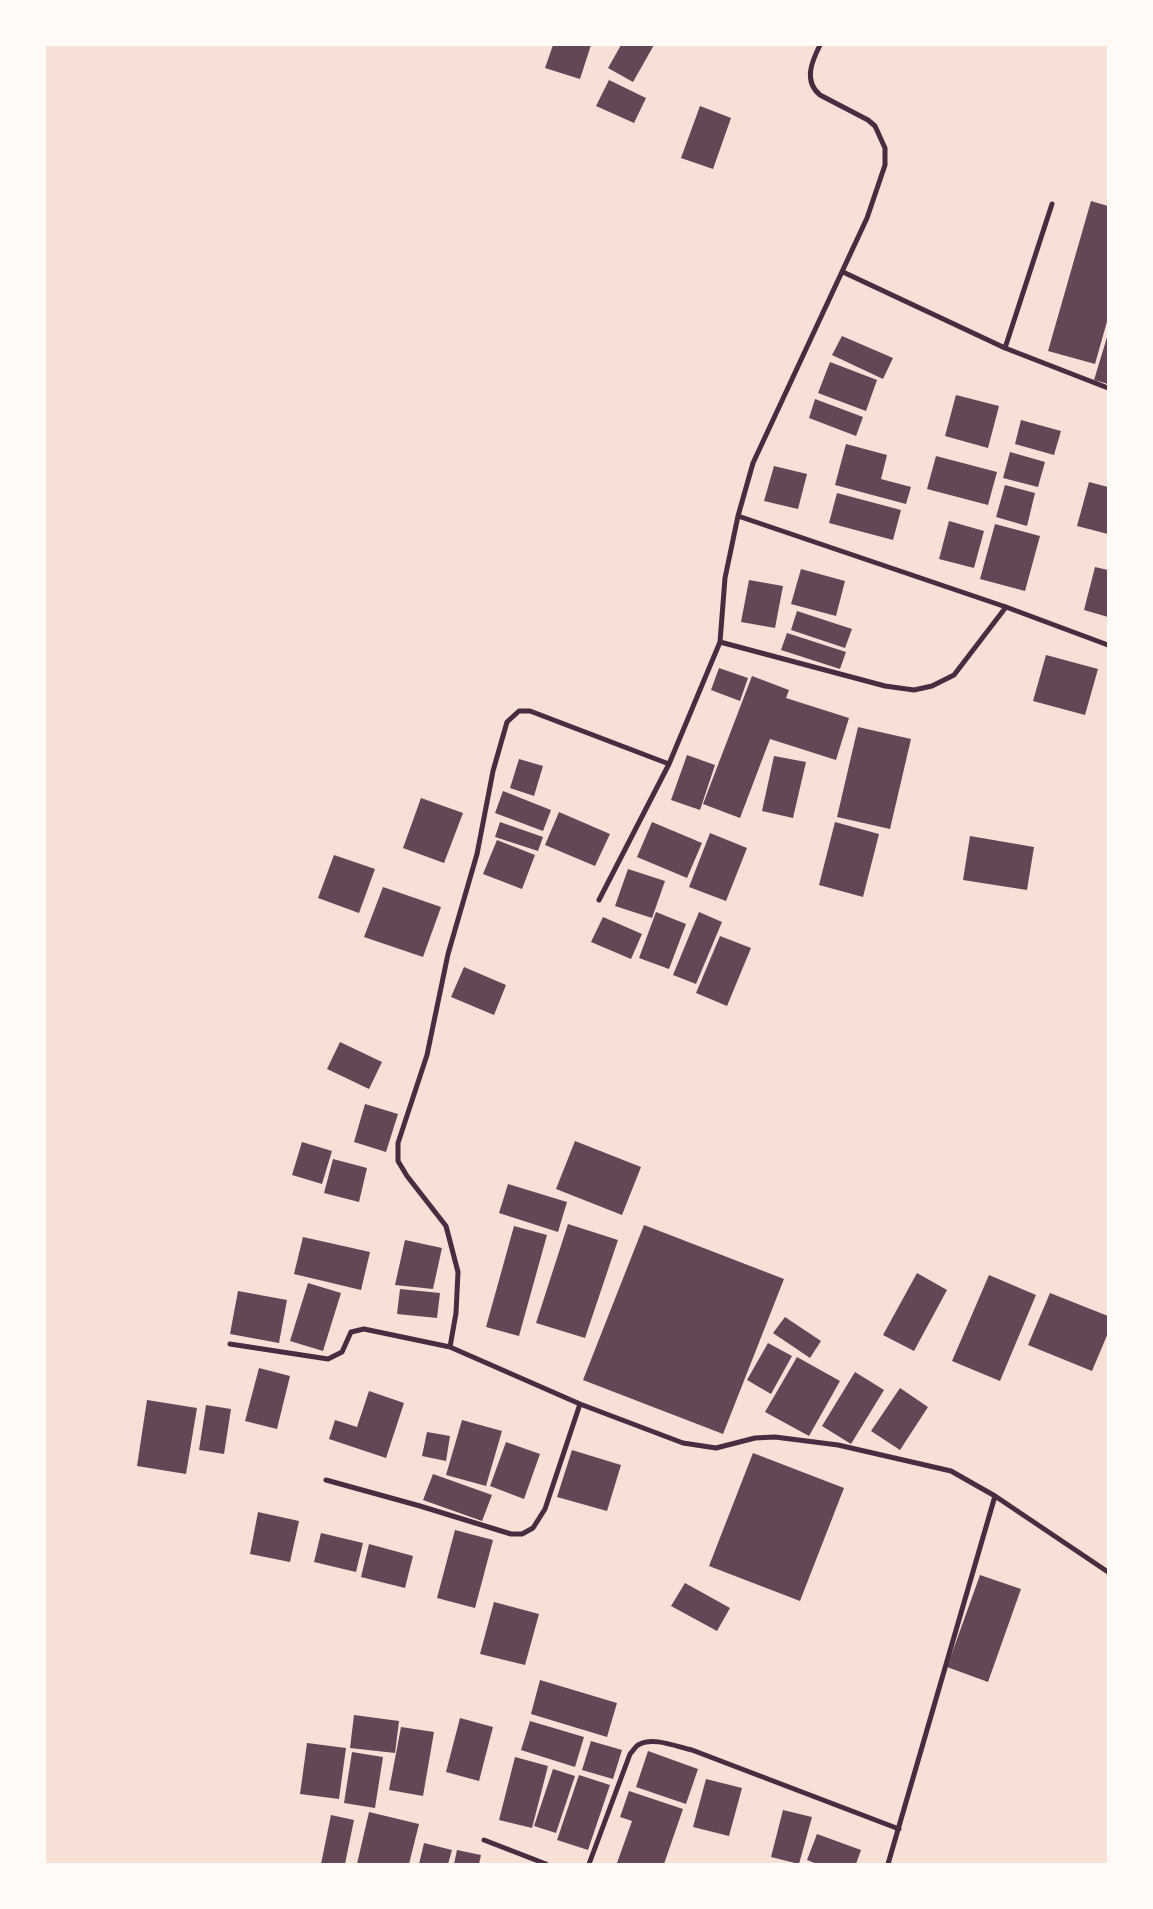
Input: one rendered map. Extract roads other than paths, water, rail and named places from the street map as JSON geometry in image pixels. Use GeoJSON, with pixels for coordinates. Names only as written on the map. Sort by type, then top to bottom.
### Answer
{"type":"FeatureCollection","features":[{"type":"Feature","properties":{"kind":"street"},"geometry":{"type":"LineString","coordinates":[[599,900],[669,764],[720,642],[725,578],[738,516],[753,463],[867,218],[885,165],[886,148],[875,126],[868,120],[814,90],[810,73],[811,64],[820,45]]}},
{"type":"Feature","properties":{"kind":"street"},"geometry":{"type":"LineString","coordinates":[[1005,348],[1052,204]]}},
{"type":"Feature","properties":{"kind":"street"},"geometry":{"type":"LineString","coordinates":[[843,272],[1005,348],[1108,388]]}},
{"type":"Feature","properties":{"kind":"street"},"geometry":{"type":"LineString","coordinates":[[738,516],[1006,607],[1108,645]]}},
{"type":"Feature","properties":{"kind":"street"},"geometry":{"type":"LineString","coordinates":[[720,642],[885,686],[914,690],[932,686],[954,676],[1006,607]]}},
{"type":"Feature","properties":{"kind":"street"},"geometry":{"type":"LineString","coordinates":[[450,1347],[456,1313],[458,1272],[446,1226],[407,1176],[398,1161],[398,1143],[427,1054],[448,954],[477,854],[493,771],[507,722],[519,711],[530,711],[669,764]]}},
{"type":"Feature","properties":{"kind":"street"},"geometry":{"type":"LineString","coordinates":[[230,1344],[328,1359],[342,1352],[350,1332],[364,1329],[450,1347],[580,1404],[683,1443],[716,1448],[755,1438],[775,1437],[838,1445],[951,1472],[996,1496],[1108,1572]]}},
{"type":"Feature","properties":{"kind":"street"},"geometry":{"type":"LineString","coordinates":[[326,1480],[511,1534],[522,1534],[533,1528],[545,1509],[580,1404]]}},
{"type":"Feature","properties":{"kind":"street"},"geometry":{"type":"LineString","coordinates":[[888,1864],[996,1496]]}},
{"type":"Feature","properties":{"kind":"street"},"geometry":{"type":"LineString","coordinates":[[589,1864],[630,1754],[636,1745],[646,1742],[657,1742],[692,1750],[898,1829]]}},
{"type":"Feature","properties":{"kind":"street"},"geometry":{"type":"LineString","coordinates":[[484,1840],[546,1864]]}}]}
